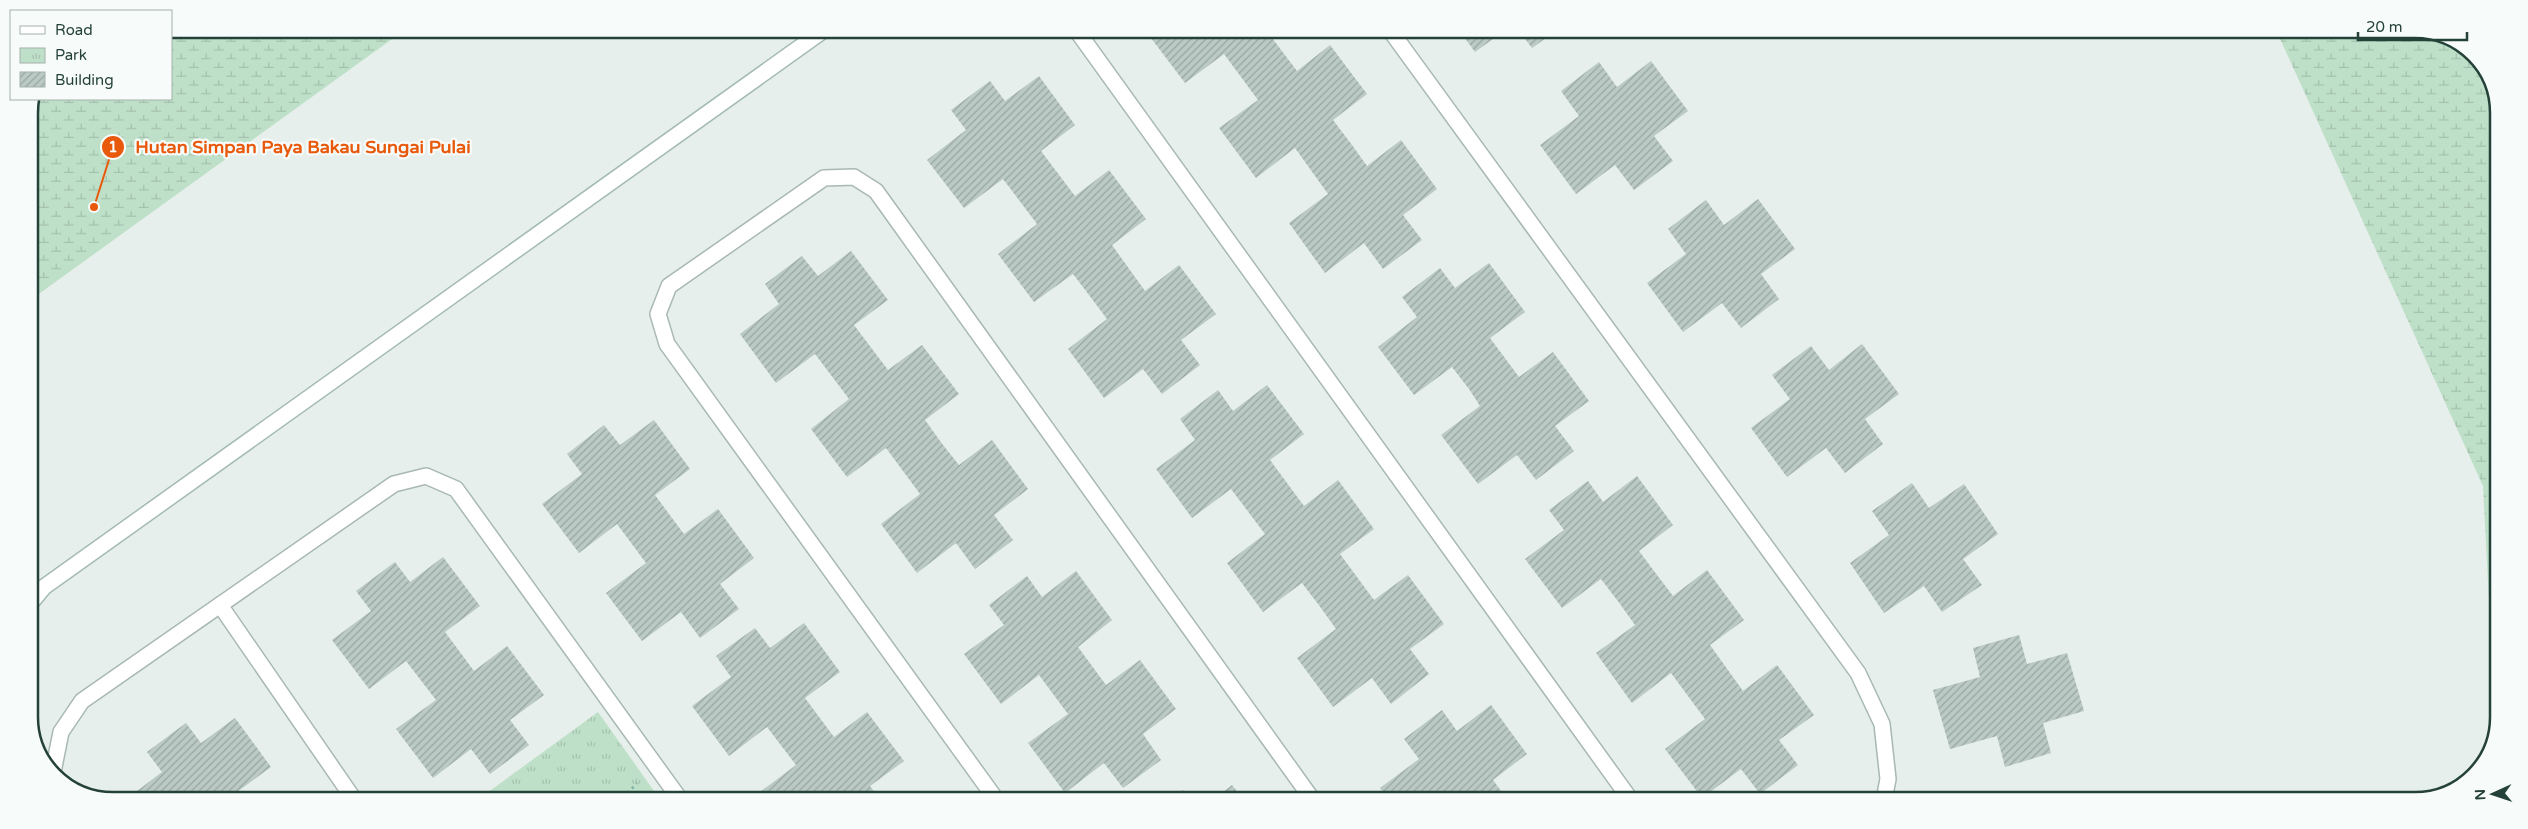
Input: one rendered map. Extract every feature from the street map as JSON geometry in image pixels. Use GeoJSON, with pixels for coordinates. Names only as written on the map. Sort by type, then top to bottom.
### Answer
{"type":"FeatureCollection","features":[{"type":"Feature","properties":{"kind":"street"},"geometry":{"type":"LineString","coordinates":[[38,594],[44,587],[813,38]]}},
{"type":"Feature","properties":{"kind":"street"},"geometry":{"type":"LineString","coordinates":[[1084,38],[1625,792]]}},
{"type":"Feature","properties":{"kind":"street"},"geometry":{"type":"LineString","coordinates":[[1396,38],[1858,673],[1882,724],[1888,779],[1886,792]]}},
{"type":"Feature","properties":{"kind":"street"},"geometry":{"type":"LineString","coordinates":[[991,792],[667,344],[658,314],[669,286],[824,178],[854,177],[876,191],[1307,792]]}},
{"type":"Feature","properties":{"kind":"street"},"geometry":{"type":"LineString","coordinates":[[55,764],[61,732],[82,700],[394,484],[426,476],[456,489],[675,792]]}},
{"type":"Feature","properties":{"kind":"street"},"geometry":{"type":"LineString","coordinates":[[38,589],[44,587]]}},
{"type":"Feature","properties":{"kind":"street"},"geometry":{"type":"LineString","coordinates":[[220,605],[349,792]]}},
{"type":"Feature","properties":{"kind":"green space"},"geometry":{"type":"Polygon","coordinates":[[[172,38],[394,38],[38,295],[39,100],[172,100],[172,38]]]}},
{"type":"Feature","properties":{"kind":"green space"},"geometry":{"type":"Polygon","coordinates":[[[2280,38],[2425,38],[2435,40],[2444,43],[2465,56],[2478,71],[2485,84],[2490,108],[2490,621],[2483,486],[2280,38]]]}},
{"type":"Feature","properties":{"kind":"green space"},"geometry":{"type":"Polygon","coordinates":[[[598,712],[655,792],[488,792],[598,712]]]}},
{"type":"Feature","properties":{"kind":"building"},"geometry":{"type":"Polygon","coordinates":[[[1151,38],[1272,38],[1297,71],[1330,45],[1367,94],[1333,120],[1367,166],[1401,140],[1437,189],[1403,215],[1422,240],[1383,269],[1364,243],[1325,273],[1289,223],[1328,194],[1295,148],[1256,178],[1219,128],[1258,100],[1224,54],[1185,83],[1151,38]]]}},
{"type":"Feature","properties":{"kind":"building"},"geometry":{"type":"Polygon","coordinates":[[[1465,38],[1494,38],[1475,52],[1465,38]]]}},
{"type":"Feature","properties":{"kind":"building"},"geometry":{"type":"Polygon","coordinates":[[[1524,38],[1546,38],[1532,48],[1524,38]]]}},
{"type":"Feature","properties":{"kind":"building"},"geometry":{"type":"Polygon","coordinates":[[[1651,61],[1688,111],[1654,136],[1673,161],[1634,190],[1615,165],[1576,194],[1540,145],[1579,116],[1561,91],[1599,62],[1617,87],[1651,61]]]}},
{"type":"Feature","properties":{"kind":"building"},"geometry":{"type":"Polygon","coordinates":[[[1039,76],[1075,125],[1041,151],[1075,196],[1109,170],[1146,219],[1112,245],[1145,291],[1179,265],[1216,314],[1181,340],[1200,365],[1162,394],[1143,369],[1104,398],[1068,349],[1107,319],[1073,274],[1034,302],[998,254],[1037,224],[1003,179],[964,208],[927,160],[966,130],[951,110],[971,95],[990,81],[1005,101],[1039,76]]]}},
{"type":"Feature","properties":{"kind":"building"},"geometry":{"type":"Polygon","coordinates":[[[1758,199],[1795,249],[1761,274],[1779,299],[1741,328],[1722,303],[1683,332],[1647,283],[1686,254],[1668,229],[1706,200],[1724,225],[1758,199]]]}},
{"type":"Feature","properties":{"kind":"building"},"geometry":{"type":"Polygon","coordinates":[[[851,251],[888,300],[854,325],[888,370],[922,345],[959,394],[925,420],[943,445],[959,465],[992,440],[1028,489],[994,515],[1013,540],[975,569],[956,543],[917,573],[881,524],[920,494],[886,448],[847,477],[811,429],[849,399],[815,354],[776,383],[740,334],[779,304],[765,284],[802,256],[818,276],[851,251]]]}},
{"type":"Feature","properties":{"kind":"building"},"geometry":{"type":"Polygon","coordinates":[[[1489,263],[1525,312],[1490,338],[1519,377],[1553,352],[1589,401],[1555,426],[1574,451],[1536,480],[1517,455],[1478,484],[1441,435],[1480,406],[1469,389],[1452,367],[1414,395],[1378,347],[1417,317],[1402,297],[1440,268],[1455,288],[1489,263]]]}},
{"type":"Feature","properties":{"kind":"building"},"geometry":{"type":"Polygon","coordinates":[[[1862,344],[1899,394],[1865,419],[1883,444],[1845,473],[1826,448],[1787,477],[1751,428],[1790,399],[1772,375],[1811,346],[1829,370],[1862,344]]]}},
{"type":"Feature","properties":{"kind":"building"},"geometry":{"type":"Polygon","coordinates":[[[1267,385],[1304,434],[1270,460],[1304,506],[1338,480],[1374,529],[1340,554],[1374,600],[1408,575],[1444,624],[1410,649],[1429,674],[1391,704],[1372,678],[1333,707],[1297,658],[1336,629],[1321,608],[1302,583],[1263,612],[1227,563],[1265,534],[1231,489],[1192,518],[1156,469],[1195,440],[1180,419],[1218,390],[1233,411],[1267,385]]]}},
{"type":"Feature","properties":{"kind":"building"},"geometry":{"type":"Polygon","coordinates":[[[654,420],[690,469],[655,495],[684,534],[718,509],[754,558],[720,584],[739,609],[700,638],[681,612],[642,641],[606,593],[646,563],[617,524],[579,553],[542,504],[582,474],[567,454],[604,425],[620,445],[654,420]]]}},
{"type":"Feature","properties":{"kind":"building"},"geometry":{"type":"Polygon","coordinates":[[[1637,476],[1673,525],[1639,551],[1673,596],[1707,570],[1744,620],[1710,645],[1743,691],[1777,665],[1814,715],[1779,740],[1798,765],[1763,792],[1758,792],[1741,769],[1710,792],[1697,792],[1665,749],[1705,719],[1671,673],[1632,703],[1596,653],[1635,625],[1620,604],[1601,579],[1562,608],[1525,559],[1564,530],[1549,510],[1588,481],[1603,502],[1637,476]]]}},
{"type":"Feature","properties":{"kind":"building"},"geometry":{"type":"Polygon","coordinates":[[[1912,483],[1929,508],[1964,484],[1998,534],[1963,559],[1982,585],[1942,612],[1924,586],[1884,613],[1850,563],[1889,535],[1872,511],[1912,483]]]}},
{"type":"Feature","properties":{"kind":"building"},"geometry":{"type":"Polygon","coordinates":[[[443,557],[480,606],[445,632],[474,671],[507,646],[544,695],[510,720],[529,745],[490,774],[471,749],[433,778],[396,729],[436,700],[406,661],[369,689],[332,640],[371,611],[356,591],[395,562],[410,582],[443,557]]]}},
{"type":"Feature","properties":{"kind":"building"},"geometry":{"type":"Polygon","coordinates":[[[1076,571],[1112,620],[1078,647],[1106,685],[1140,660],[1176,709],[1143,734],[1161,760],[1123,788],[1104,763],[1064,792],[1028,743],[1068,714],[1039,675],[1001,704],[964,654],[1004,625],[989,605],[1027,576],[1042,597],[1076,571]]]}},
{"type":"Feature","properties":{"kind":"building"},"geometry":{"type":"Polygon","coordinates":[[[804,623],[840,672],[805,698],[834,737],[867,712],[904,761],[870,786],[874,792],[760,792],[796,765],[767,727],[729,756],[692,706],[731,677],[716,656],[755,628],[770,648],[804,623]]]}},
{"type":"Feature","properties":{"kind":"building"},"geometry":{"type":"Polygon","coordinates":[[[2019,635],[2027,664],[2067,653],[2084,711],[2043,723],[2051,753],[2005,767],[1997,736],[1950,749],[1933,690],[1980,677],[1973,648],[2019,635]]]}},
{"type":"Feature","properties":{"kind":"building"},"geometry":{"type":"Polygon","coordinates":[[[1491,705],[1527,754],[1493,780],[1502,792],[1383,792],[1380,788],[1419,759],[1404,739],[1442,710],[1457,731],[1491,705]]]}},
{"type":"Feature","properties":{"kind":"building"},"geometry":{"type":"Polygon","coordinates":[[[235,718],[271,767],[237,792],[136,792],[162,772],[147,752],[167,737],[186,723],[201,743],[235,718]]]}},
{"type":"Feature","properties":{"kind":"building"},"geometry":{"type":"Polygon","coordinates":[[[1232,785],[1238,792],[1223,792],[1232,785]]]}},
{"type":"Feature","properties":{"kind":"place","name":"Hutan Simpan Paya Bakau Sungai Pulai"},"geometry":{"type":"Point","coordinates":[94,207]}}]}
